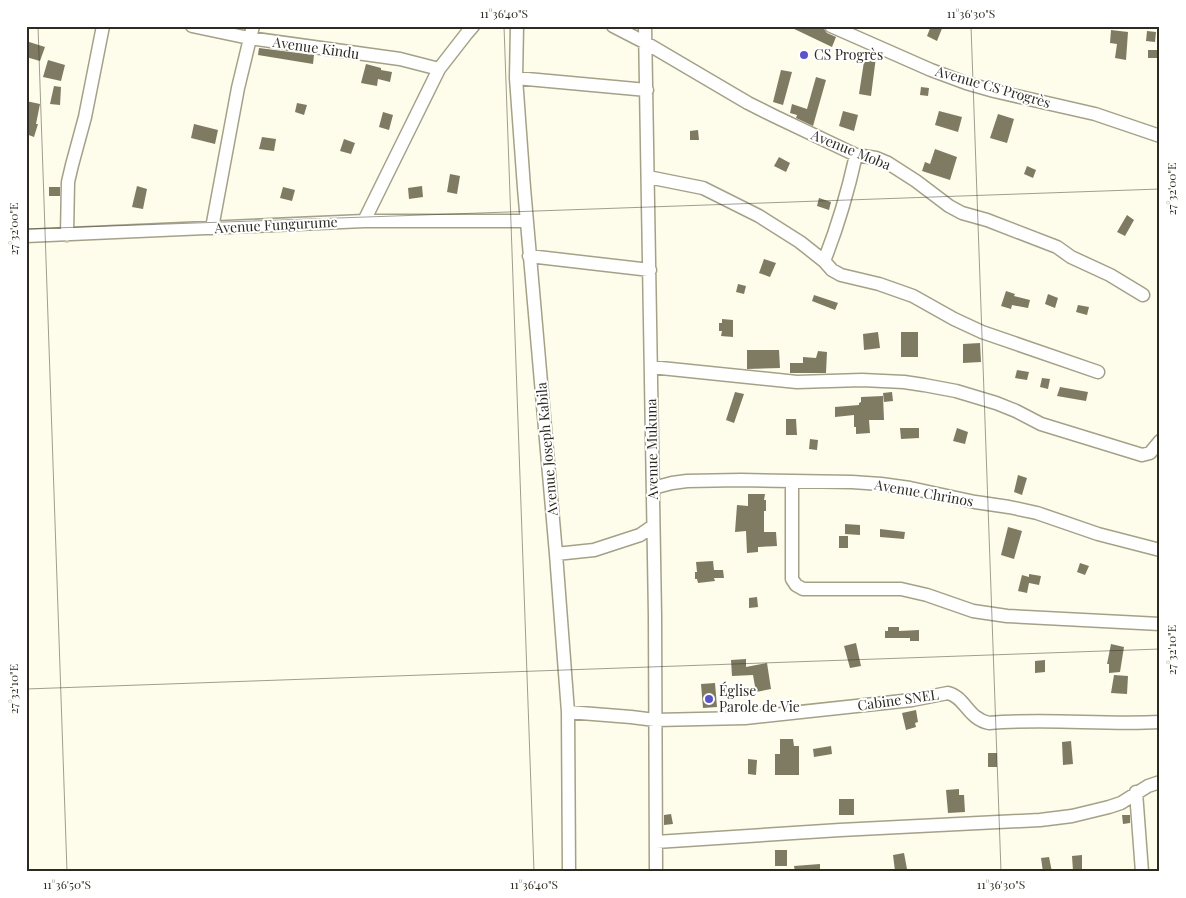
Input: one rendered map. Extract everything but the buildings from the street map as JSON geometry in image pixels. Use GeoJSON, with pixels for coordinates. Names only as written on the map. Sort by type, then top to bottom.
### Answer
{"type":"FeatureCollection","features":[{"type":"Feature","properties":{"kind":"street"},"geometry":{"type":"LineString","coordinates":[[67,235],[68,182],[85,117],[103,26]]}},
{"type":"Feature","properties":{"kind":"street","name":"Avenue Kindu"},"geometry":{"type":"LineString","coordinates":[[192,26],[251,32],[439,69]]}},
{"type":"Feature","properties":{"kind":"street"},"geometry":{"type":"LineString","coordinates":[[364,221],[439,69],[473,26]]}},
{"type":"Feature","properties":{"kind":"street","name":"Avenue Joseph Kabila"},"geometry":{"type":"LineString","coordinates":[[517,26],[516,78],[526,221],[556,554],[568,712],[569,872]]}},
{"type":"Feature","properties":{"kind":"street","name":"Avenue Moba"},"geometry":{"type":"LineString","coordinates":[[613,26],[646,43],[748,104],[856,155],[876,158],[888,163],[962,213],[987,220],[1057,247],[1071,257],[1110,275],[1143,295]]}},
{"type":"Feature","properties":{"kind":"street","name":"Avenue Mukuna"},"geometry":{"type":"LineString","coordinates":[[645,26],[654,526],[656,872]]}},
{"type":"Feature","properties":{"kind":"street","name":"Avenue CS Progrès"},"geometry":{"type":"LineString","coordinates":[[831,26],[931,70],[966,83],[1095,114],[1160,136]]}},
{"type":"Feature","properties":{"kind":"street"},"geometry":{"type":"LineString","coordinates":[[212,228],[238,88],[251,32]]}},
{"type":"Feature","properties":{"kind":"street"},"geometry":{"type":"LineString","coordinates":[[516,78],[647,90]]}},
{"type":"Feature","properties":{"kind":"street"},"geometry":{"type":"LineString","coordinates":[[824,261],[835,234],[856,155]]}},
{"type":"Feature","properties":{"kind":"street"},"geometry":{"type":"LineString","coordinates":[[648,178],[703,188],[759,216],[800,242],[824,261],[832,270],[841,275],[879,284],[913,296],[982,332],[1098,372]]}},
{"type":"Feature","properties":{"kind":"street","name":"Avenue Fungurume"},"geometry":{"type":"LineString","coordinates":[[26,236],[364,221],[526,221]]}},
{"type":"Feature","properties":{"kind":"street"},"geometry":{"type":"LineString","coordinates":[[530,256],[650,270]]}},
{"type":"Feature","properties":{"kind":"street"},"geometry":{"type":"LineString","coordinates":[[651,367],[797,382],[862,380],[914,383],[956,391],[996,403],[1049,427],[1142,455],[1150,453],[1160,441]]}},
{"type":"Feature","properties":{"kind":"street","name":"Avenue Chrinos"},"geometry":{"type":"LineString","coordinates":[[653,488],[687,481],[792,481],[881,484],[1037,513],[1098,534],[1160,550]]}},
{"type":"Feature","properties":{"kind":"street"},"geometry":{"type":"LineString","coordinates":[[792,481],[792,579],[796,586],[803,589],[901,589],[927,595],[973,611],[998,615],[1160,624]]}},
{"type":"Feature","properties":{"kind":"street"},"geometry":{"type":"LineString","coordinates":[[556,554],[594,550],[640,535],[654,526]]}},
{"type":"Feature","properties":{"kind":"street","name":"Cabine SNEL"},"geometry":{"type":"LineString","coordinates":[[568,712],[655,720],[745,718],[912,700],[948,694],[953,695],[975,717],[989,723],[1047,721],[1160,722]]}},
{"type":"Feature","properties":{"kind":"street"},"geometry":{"type":"LineString","coordinates":[[656,842],[1040,820],[1072,816],[1102,809],[1121,802],[1136,792],[1160,782]]}},
{"type":"Feature","properties":{"kind":"street"},"geometry":{"type":"LineString","coordinates":[[1136,792],[1142,872]]}},
{"type":"Feature","properties":{"kind":"place","name":"CS Progrès"},"geometry":{"type":"Point","coordinates":[804,55]}},
{"type":"Feature","properties":{"kind":"place","name":"Église Parole de Vie"},"geometry":{"type":"Point","coordinates":[709,699]}}]}
